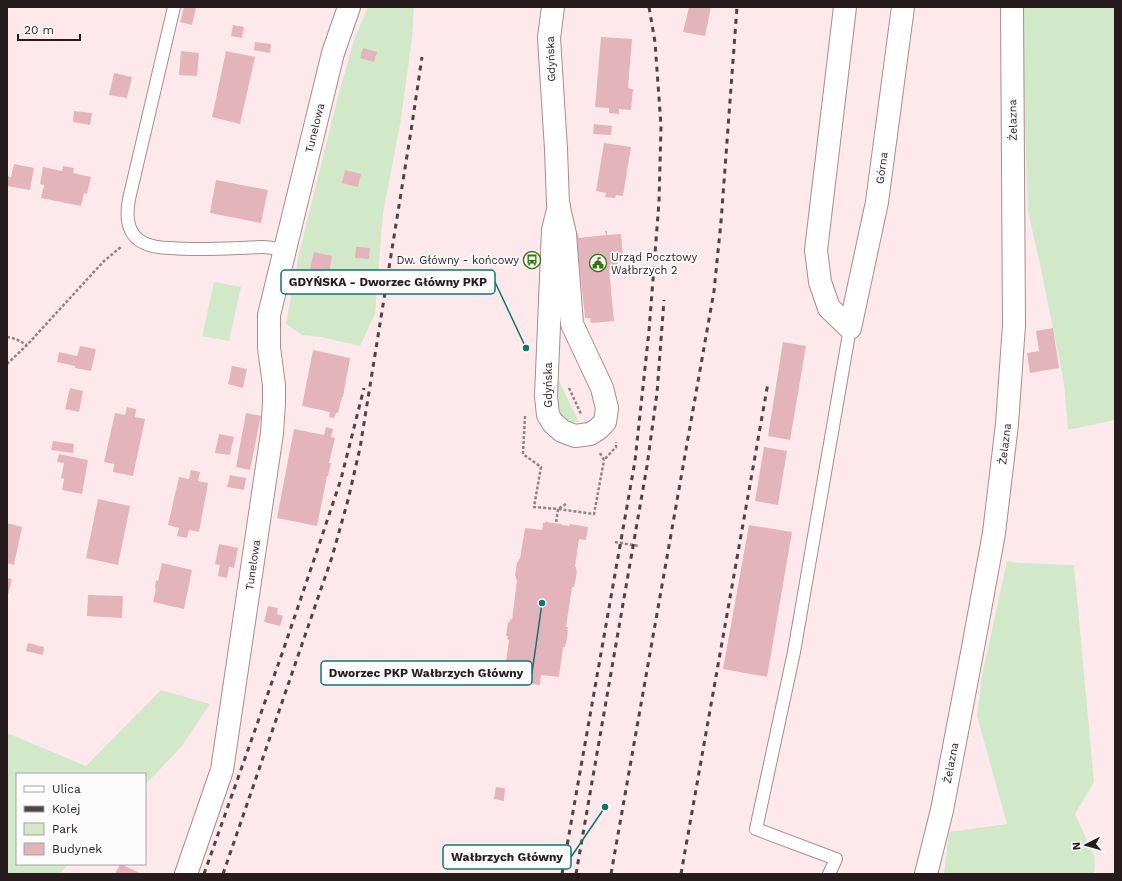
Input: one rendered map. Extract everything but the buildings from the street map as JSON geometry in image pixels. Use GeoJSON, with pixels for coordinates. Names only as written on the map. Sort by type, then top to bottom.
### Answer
{"type":"FeatureCollection","features":[{"type":"Feature","properties":{"kind":"street","name":"Tunelowa"},"geometry":{"type":"LineString","coordinates":[[186,874],[222,770],[272,433],[274,385],[269,348],[269,315],[284,250],[318,119],[333,52],[349,7]]}},
{"type":"Feature","properties":{"kind":"street","name":"Gdyńska"},"geometry":{"type":"LineString","coordinates":[[553,7],[548,38],[559,206],[565,234],[572,324],[602,388],[607,408],[605,422],[598,429],[590,434],[575,436],[562,431],[553,423],[548,415],[546,396],[553,230],[559,206]]}},
{"type":"Feature","properties":{"kind":"street"},"geometry":{"type":"LineString","coordinates":[[845,7],[816,250],[820,282],[829,308],[850,328]]}},
{"type":"Feature","properties":{"kind":"street","name":"Górna"},"geometry":{"type":"LineString","coordinates":[[850,328],[877,202],[903,7]]}},
{"type":"Feature","properties":{"kind":"street","name":"Żelazna"},"geometry":{"type":"LineString","coordinates":[[926,874],[942,810],[974,645],[994,533],[1007,424],[1014,325],[1012,7]]}},
{"type":"Feature","properties":{"kind":"lane"},"geometry":{"type":"LineString","coordinates":[[174,7],[129,199],[127,221],[130,228],[141,242],[150,246],[162,248],[191,250],[263,247],[284,250]]}},
{"type":"Feature","properties":{"kind":"lane"},"geometry":{"type":"LineString","coordinates":[[829,874],[836,859],[756,829],[794,652],[850,328]]}},
{"type":"Feature","properties":{"kind":"path"},"geometry":{"type":"LineString","coordinates":[[7,364],[27,345],[103,262],[134,235]]}},
{"type":"Feature","properties":{"kind":"path"},"geometry":{"type":"LineString","coordinates":[[7,337],[16,339],[27,345]]}},
{"type":"Feature","properties":{"kind":"path"},"geometry":{"type":"LineString","coordinates":[[526,411],[523,454],[541,467],[534,507],[594,514],[604,460]]}},
{"type":"Feature","properties":{"kind":"path"},"geometry":{"type":"LineString","coordinates":[[556,523],[558,510],[566,504]]}},
{"type":"Feature","properties":{"kind":"path"},"geometry":{"type":"LineString","coordinates":[[615,542],[639,546]]}},
{"type":"Feature","properties":{"kind":"green space"},"geometry":{"type":"Polygon","coordinates":[[[368,7],[414,7],[412,39],[400,125],[383,213],[375,314],[360,346],[321,337],[302,335],[286,324],[298,258],[338,96],[355,37],[368,7]]]}},
{"type":"Feature","properties":{"kind":"green space"},"geometry":{"type":"Polygon","coordinates":[[[1021,7],[1115,7],[1115,420],[1068,430],[1064,383],[1028,212],[1021,7]]]}},
{"type":"Feature","properties":{"kind":"green space"},"geometry":{"type":"Polygon","coordinates":[[[214,282],[241,287],[229,341],[202,336],[214,282]]]}},
{"type":"Feature","properties":{"kind":"green space"},"geometry":{"type":"Polygon","coordinates":[[[553,369],[579,422],[566,420],[559,415],[552,396],[553,369]]]}},
{"type":"Feature","properties":{"kind":"green space"},"geometry":{"type":"Polygon","coordinates":[[[1007,561],[1020,563],[1074,565],[1094,782],[1075,814],[1095,858],[1094,874],[944,874],[949,832],[1007,824],[977,716],[982,675],[1007,561]]]}},
{"type":"Feature","properties":{"kind":"green space"},"geometry":{"type":"Polygon","coordinates":[[[161,690],[210,704],[182,746],[146,784],[146,773],[16,773],[16,865],[68,865],[59,874],[7,874],[7,733],[86,766],[161,690]]]}},
{"type":"Feature","properties":{"kind":"railway"},"geometry":{"type":"LineString","coordinates":[[562,874],[635,461],[649,331],[659,202],[661,126],[655,42],[649,7]]}},
{"type":"Feature","properties":{"kind":"railway"},"geometry":{"type":"LineString","coordinates":[[611,874],[714,291],[721,222],[737,7]]}},
{"type":"Feature","properties":{"kind":"railway"},"geometry":{"type":"LineString","coordinates":[[223,874],[332,557],[348,500],[360,448],[422,57]]}},
{"type":"Feature","properties":{"kind":"railway"},"geometry":{"type":"LineString","coordinates":[[576,874],[647,466],[657,393],[664,300]]}},
{"type":"Feature","properties":{"kind":"railway"},"geometry":{"type":"LineString","coordinates":[[681,874],[768,383]]}},
{"type":"Feature","properties":{"kind":"railway"},"geometry":{"type":"LineString","coordinates":[[204,874],[284,648],[341,479],[364,388]]}},
{"type":"Feature","properties":{"kind":"place","name":"Dw. Główny - końcowy"},"geometry":{"type":"Point","coordinates":[532,260]}},
{"type":"Feature","properties":{"kind":"place","name":"Urząd Pocztowy Wałbrzych 2"},"geometry":{"type":"Point","coordinates":[598,263]}},
{"type":"Feature","properties":{"kind":"place","name":"GDYŃSKA - Dworzec Główny PKP"},"geometry":{"type":"Point","coordinates":[526,348]}},
{"type":"Feature","properties":{"kind":"place","name":"Dworzec PKP Wałbrzych Główny"},"geometry":{"type":"Point","coordinates":[542,603]}},
{"type":"Feature","properties":{"kind":"place","name":"Wałbrzych Główny"},"geometry":{"type":"Point","coordinates":[605,807]}}]}
